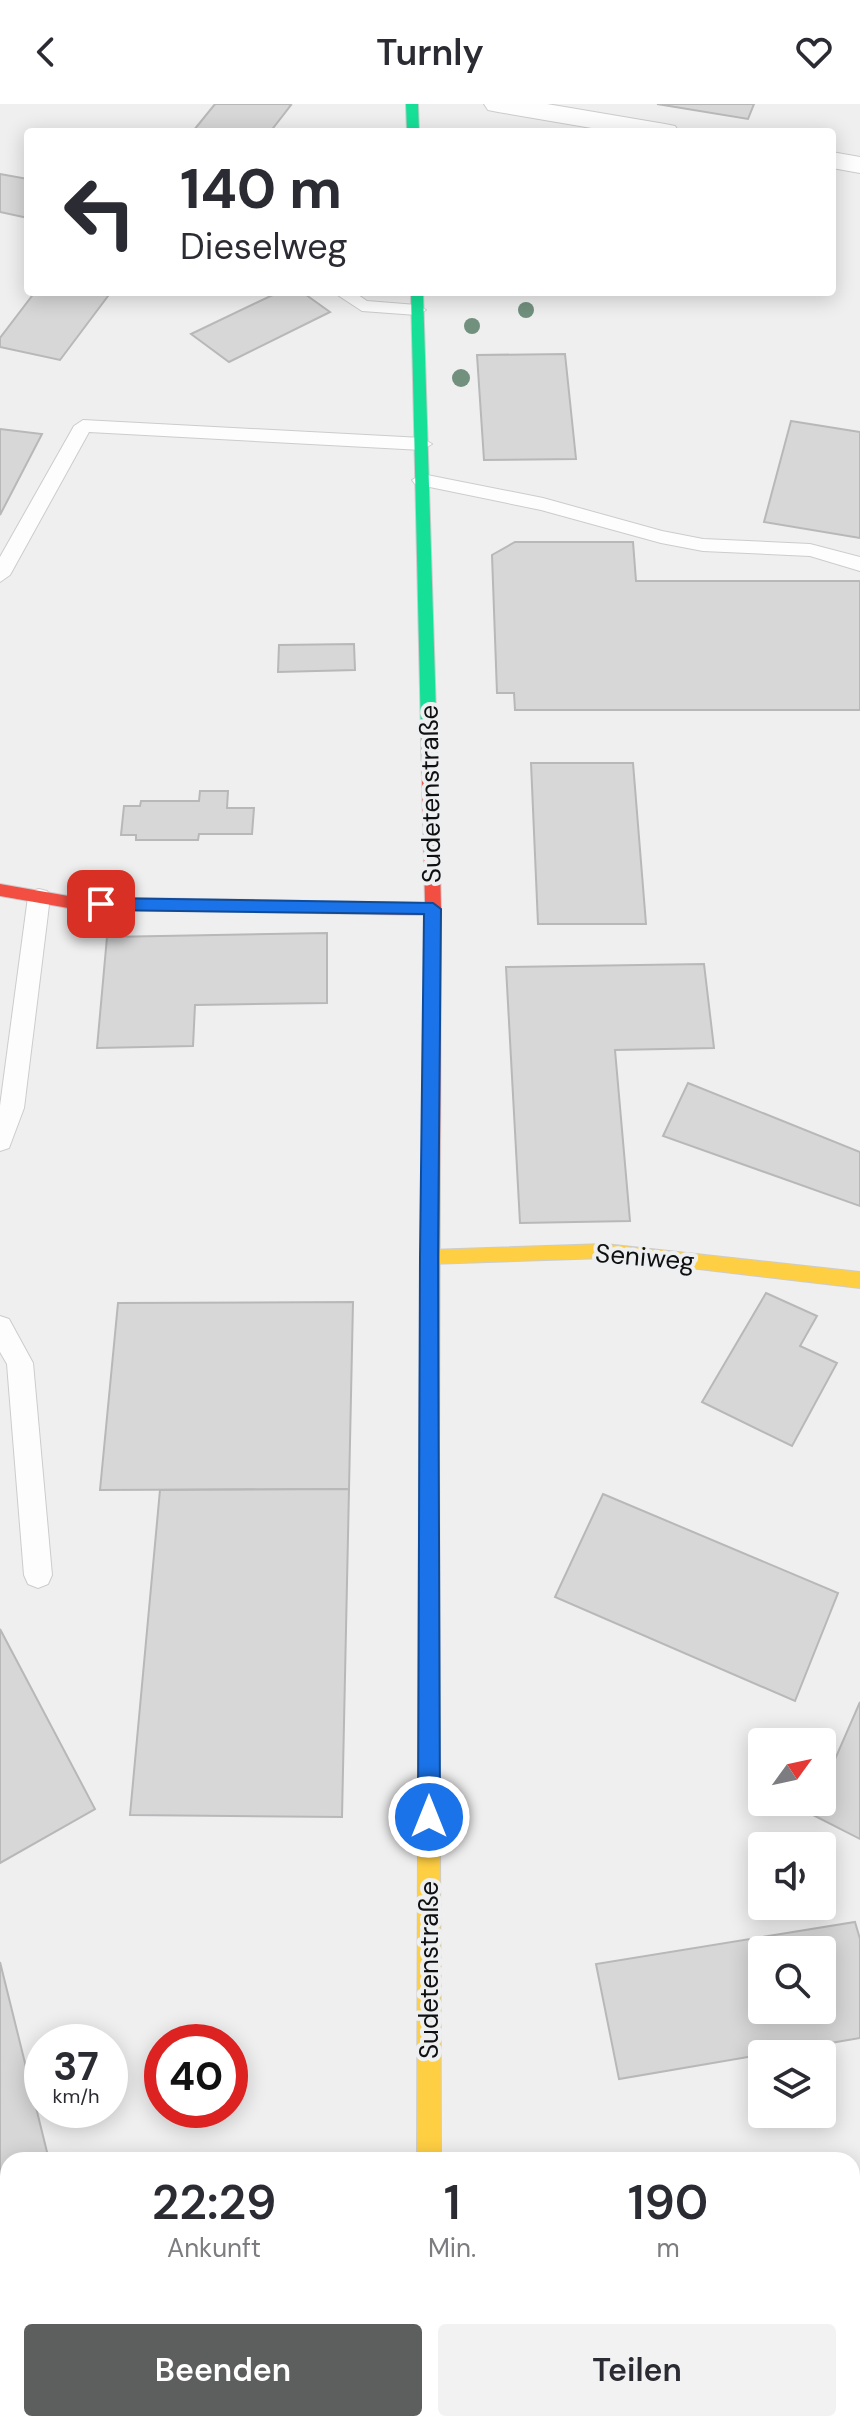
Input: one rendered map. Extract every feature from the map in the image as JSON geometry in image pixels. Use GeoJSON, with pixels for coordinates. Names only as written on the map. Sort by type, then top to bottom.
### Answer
{"type":"FeatureCollection","features":[{"type":"Feature","properties":{"kind":"street"},"geometry":{"type":"LineString","coordinates":[[412,104],[413,128]]}},
{"type":"Feature","properties":{"kind":"street"},"geometry":{"type":"LineString","coordinates":[[498,104],[641,128]]}},
{"type":"Feature","properties":{"kind":"street"},"geometry":{"type":"LineString","coordinates":[[836,161],[860,165]]}},
{"type":"Feature","properties":{"kind":"street","name":"Sudetenstraße"},"geometry":{"type":"LineString","coordinates":[[417,301],[433,909],[429,1257],[429,2152]]}},
{"type":"Feature","properties":{"kind":"street"},"geometry":{"type":"LineString","coordinates":[[0,890],[74,903],[433,909]]}},
{"type":"Feature","properties":{"kind":"street","name":"Seniweg"},"geometry":{"type":"LineString","coordinates":[[429,1257],[605,1251],[860,1280]]}},
{"type":"Feature","properties":{"kind":"lane"},"geometry":{"type":"LineString","coordinates":[[348,296],[362,306],[417,301]]}},
{"type":"Feature","properties":{"kind":"lane"},"geometry":{"type":"LineString","coordinates":[[0,575],[83,426],[422,444]]}},
{"type":"Feature","properties":{"kind":"lane"},"geometry":{"type":"LineString","coordinates":[[422,480],[543,504],[703,545],[810,550],[860,564]]}},
{"type":"Feature","properties":{"kind":"lane"},"geometry":{"type":"LineString","coordinates":[[0,1141],[12,1108],[39,897]]}},
{"type":"Feature","properties":{"kind":"lane"},"geometry":{"type":"LineString","coordinates":[[0,1327],[20,1363],[38,1575]]}},
{"type":"Feature","properties":{"kind":"building"},"geometry":{"type":"Polygon","coordinates":[[[215,104],[291,105],[273,128],[196,128],[215,104]]]}},
{"type":"Feature","properties":{"kind":"building"},"geometry":{"type":"Polygon","coordinates":[[[657,104],[754,104],[748,119],[657,104]]]}},
{"type":"Feature","properties":{"kind":"building"},"geometry":{"type":"Polygon","coordinates":[[[0,174],[24,178],[24,217],[0,212],[0,174]]]}},
{"type":"Feature","properties":{"kind":"building"},"geometry":{"type":"Polygon","coordinates":[[[32,296],[108,296],[60,360],[0,347],[0,338],[32,296]]]}},
{"type":"Feature","properties":{"kind":"building"},"geometry":{"type":"Polygon","coordinates":[[[271,296],[308,296],[330,312],[229,362],[191,334],[271,296]]]}},
{"type":"Feature","properties":{"kind":"building"},"geometry":{"type":"Polygon","coordinates":[[[565,354],[576,459],[484,460],[477,355],[565,354]]]}},
{"type":"Feature","properties":{"kind":"building"},"geometry":{"type":"Polygon","coordinates":[[[791,421],[860,432],[860,538],[764,522],[791,421]]]}},
{"type":"Feature","properties":{"kind":"building"},"geometry":{"type":"Polygon","coordinates":[[[0,429],[42,434],[0,515],[0,429]]]}},
{"type":"Feature","properties":{"kind":"building"},"geometry":{"type":"Polygon","coordinates":[[[515,542],[633,542],[636,581],[860,581],[860,710],[515,710],[514,693],[497,693],[492,555],[515,542]]]}},
{"type":"Feature","properties":{"kind":"building"},"geometry":{"type":"Polygon","coordinates":[[[354,644],[355,670],[278,672],[279,645],[354,644]]]}},
{"type":"Feature","properties":{"kind":"building"},"geometry":{"type":"Polygon","coordinates":[[[531,763],[633,763],[646,924],[538,924],[531,763]]]}},
{"type":"Feature","properties":{"kind":"building"},"geometry":{"type":"Polygon","coordinates":[[[200,791],[228,791],[227,808],[254,808],[252,834],[199,834],[198,840],[136,840],[136,835],[121,835],[124,806],[140,806],[141,801],[199,801],[200,791]]]}},
{"type":"Feature","properties":{"kind":"building"},"geometry":{"type":"Polygon","coordinates":[[[327,933],[327,1003],[195,1005],[193,1046],[97,1048],[107,937],[327,933]]]}},
{"type":"Feature","properties":{"kind":"building"},"geometry":{"type":"Polygon","coordinates":[[[704,964],[714,1048],[615,1050],[630,1221],[520,1223],[506,967],[704,964]]]}},
{"type":"Feature","properties":{"kind":"building"},"geometry":{"type":"Polygon","coordinates":[[[688,1083],[860,1152],[860,1206],[663,1136],[688,1083]]]}},
{"type":"Feature","properties":{"kind":"building"},"geometry":{"type":"Polygon","coordinates":[[[766,1293],[817,1316],[800,1346],[837,1363],[792,1446],[702,1402],[766,1293]]]}},
{"type":"Feature","properties":{"kind":"building"},"geometry":{"type":"Polygon","coordinates":[[[353,1302],[349,1489],[100,1490],[118,1303],[353,1302]]]}},
{"type":"Feature","properties":{"kind":"building"},"geometry":{"type":"Polygon","coordinates":[[[349,1489],[342,1817],[130,1815],[160,1490],[349,1489]]]}},
{"type":"Feature","properties":{"kind":"building"},"geometry":{"type":"Polygon","coordinates":[[[603,1494],[838,1593],[795,1701],[555,1597],[603,1494]]]}},
{"type":"Feature","properties":{"kind":"building"},"geometry":{"type":"Polygon","coordinates":[[[0,1629],[95,1809],[0,1863],[0,1629]]]}},
{"type":"Feature","properties":{"kind":"building"},"geometry":{"type":"Polygon","coordinates":[[[860,1702],[860,1839],[815,1816],[836,1816],[836,1757],[860,1702]]]}},
{"type":"Feature","properties":{"kind":"building"},"geometry":{"type":"Polygon","coordinates":[[[855,1922],[860,1939],[860,2038],[836,2042],[748,2040],[748,2057],[619,2079],[596,1964],[748,1939],[748,2024],[836,2024],[836,1936],[769,1936],[855,1922]]]}},
{"type":"Feature","properties":{"kind":"building"},"geometry":{"type":"Polygon","coordinates":[[[0,1962],[24,2059],[24,2128],[41,2128],[47,2152],[0,2152],[0,1962]]]}},
{"type":"Feature","properties":{"kind":"traffic: fast"},"geometry":{"type":"LineString","coordinates":[[412,104],[413,128]]}},
{"type":"Feature","properties":{"kind":"traffic: fast"},"geometry":{"type":"LineString","coordinates":[[417,296],[430,778]]}},
{"type":"Feature","properties":{"kind":"traffic: fast"},"geometry":{"type":"LineString","coordinates":[[429,1446],[429,1834]]}},
{"type":"Feature","properties":{"kind":"traffic: slow"},"geometry":{"type":"LineString","coordinates":[[429,1257],[605,1251],[860,1280]]}},
{"type":"Feature","properties":{"kind":"traffic: slow"},"geometry":{"type":"LineString","coordinates":[[429,1834],[429,2152]]}},
{"type":"Feature","properties":{"kind":"traffic: jam"},"geometry":{"type":"LineString","coordinates":[[429,1446],[433,909],[430,778]]}},
{"type":"Feature","properties":{"kind":"traffic: jam"},"geometry":{"type":"LineString","coordinates":[[0,890],[74,903],[433,909]]}},
{"type":"Feature","properties":{"kind":"route"},"geometry":{"type":"LineString","coordinates":[[101,904],[433,909],[429,1257],[429,1817]]}}]}
